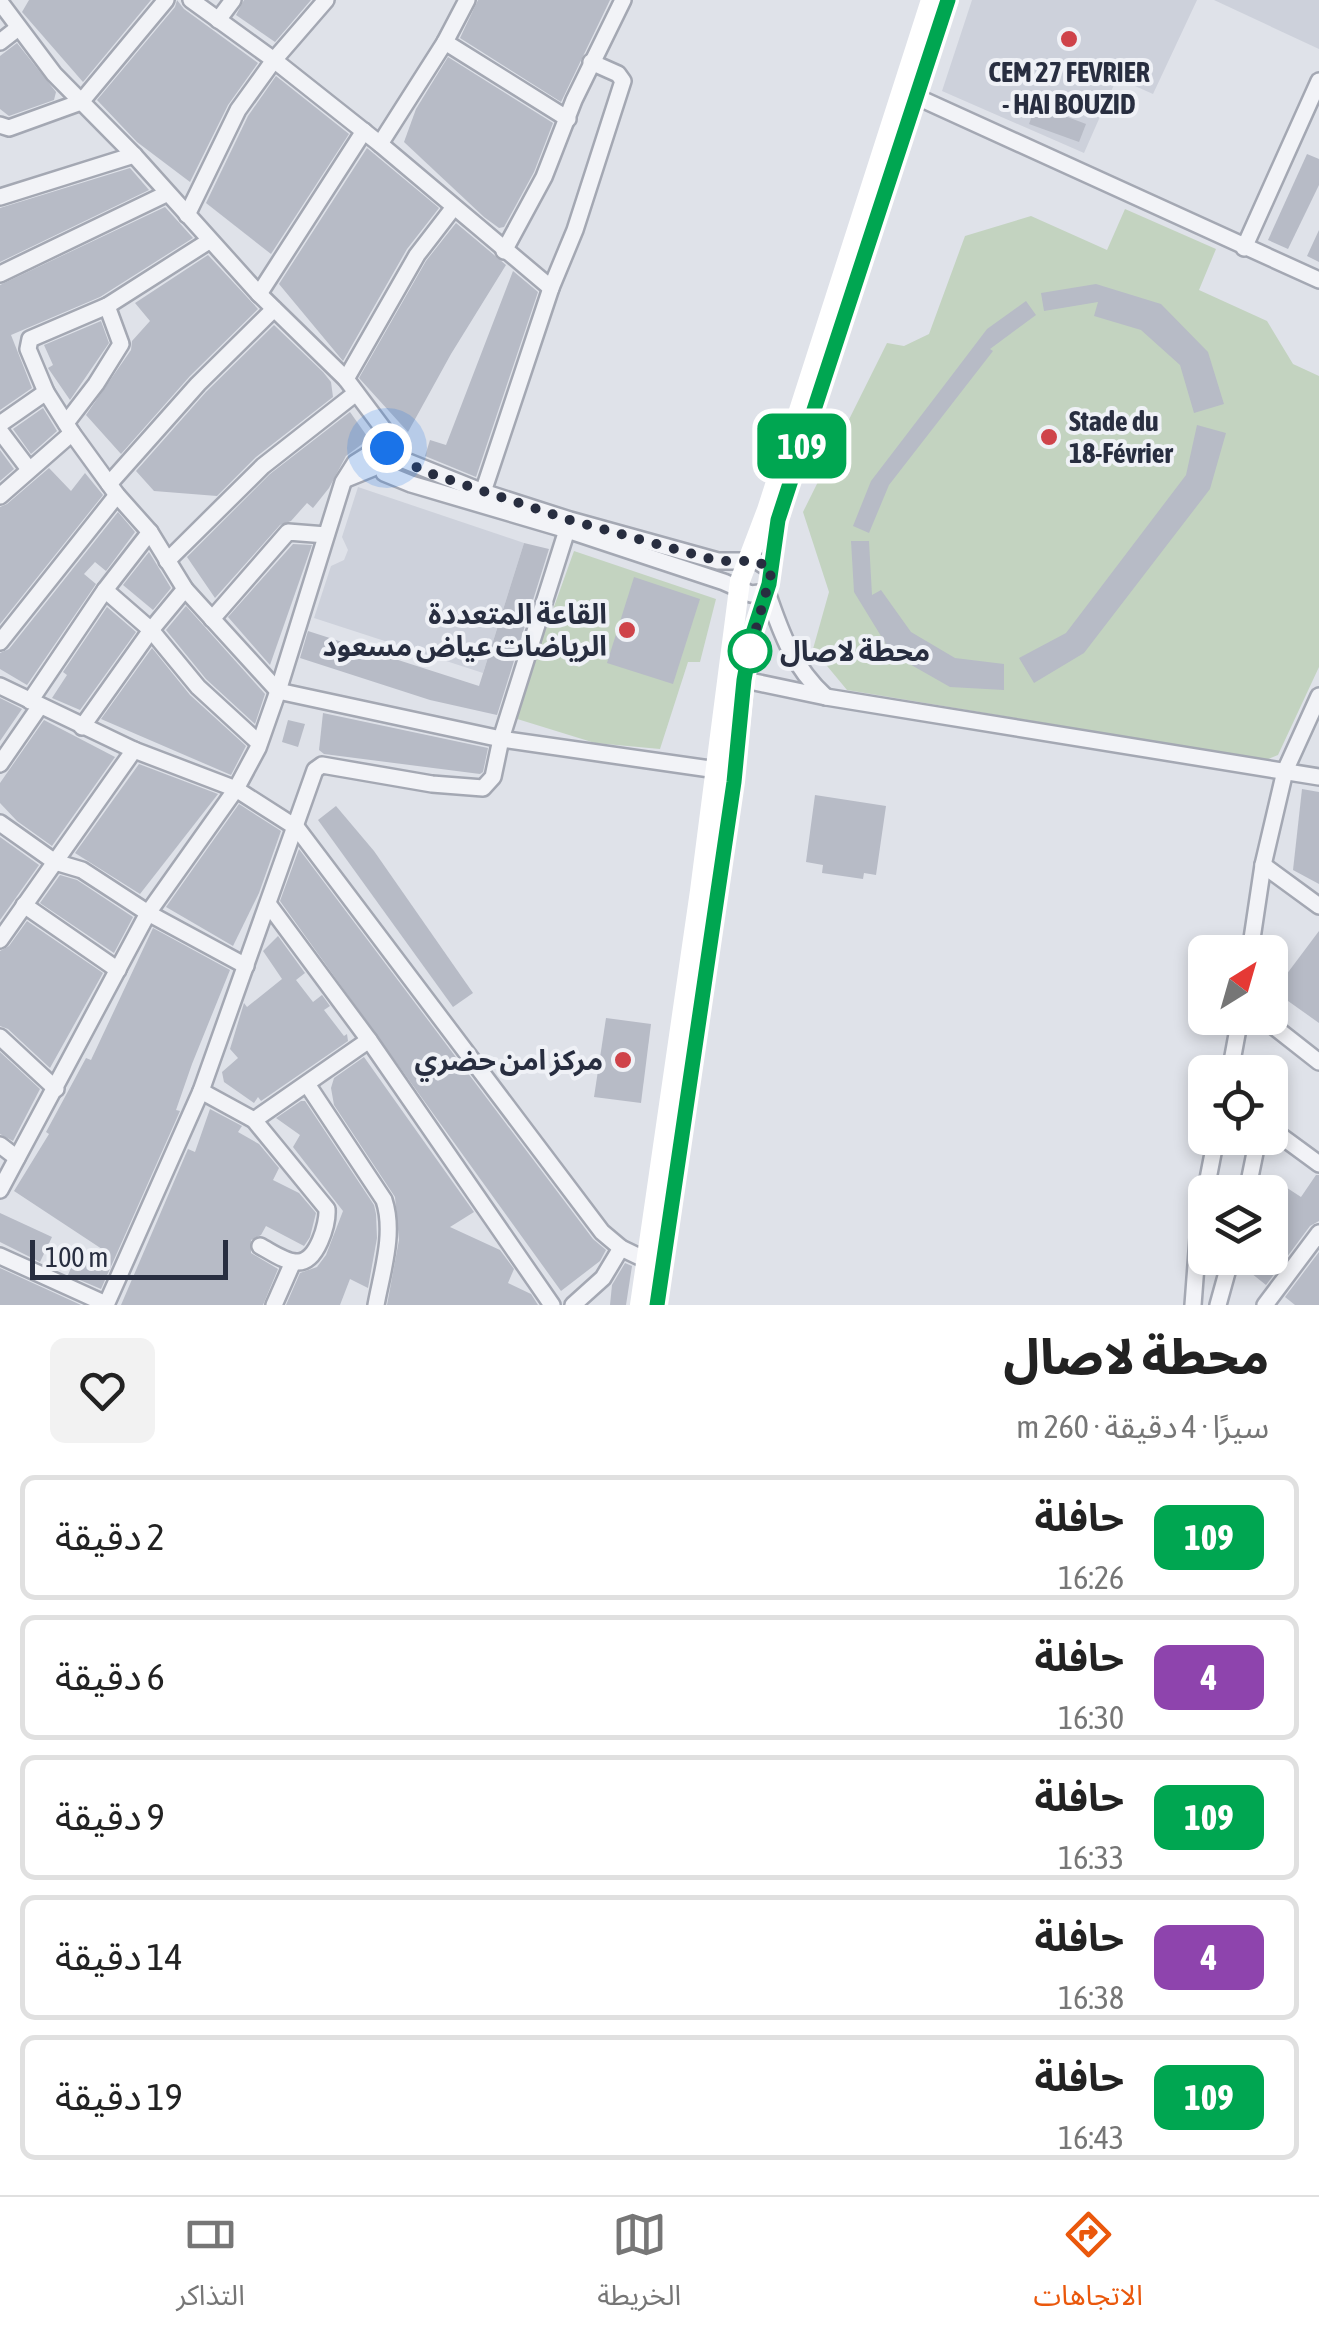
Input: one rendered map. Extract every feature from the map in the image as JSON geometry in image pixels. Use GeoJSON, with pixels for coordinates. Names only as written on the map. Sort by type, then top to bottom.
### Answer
{"type":"FeatureCollection","features":[{"type":"Feature","properties":{"kind":"main road"},"geometry":{"type":"LineString","coordinates":[[640,1305],[739,590],[931,0]]}},
{"type":"Feature","properties":{"kind":"main road"},"geometry":{"type":"LineString","coordinates":[[657,1305],[752,636],[772,570],[778,520],[948,0]]}},
{"type":"Feature","properties":{"kind":"street"},"geometry":{"type":"LineString","coordinates":[[0,42],[14,22],[20,0]]}},
{"type":"Feature","properties":{"kind":"street"},"geometry":{"type":"LineString","coordinates":[[0,125],[9,128],[81,102],[166,0]]}},
{"type":"Feature","properties":{"kind":"street"},"geometry":{"type":"LineString","coordinates":[[191,0],[380,144],[551,288]]}},
{"type":"Feature","properties":{"kind":"street"},"geometry":{"type":"LineString","coordinates":[[218,20],[232,0]]}},
{"type":"Feature","properties":{"kind":"street"},"geometry":{"type":"LineString","coordinates":[[186,215],[238,110],[274,60],[326,0]]}},
{"type":"Feature","properties":{"kind":"street"},"geometry":{"type":"LineString","coordinates":[[380,144],[446,42],[467,0]]}},
{"type":"Feature","properties":{"kind":"street"},"geometry":{"type":"LineString","coordinates":[[504,250],[528,210],[622,0]]}},
{"type":"Feature","properties":{"kind":"street"},"geometry":{"type":"LineString","coordinates":[[0,2],[54,74],[134,155],[259,294],[346,379],[385,431],[384,452],[395,466],[343,482]]}},
{"type":"Feature","properties":{"kind":"street"},"geometry":{"type":"LineString","coordinates":[[446,42],[568,119]]}},
{"type":"Feature","properties":{"kind":"street"},"geometry":{"type":"LineString","coordinates":[[483,492],[551,288],[576,230],[622,81],[618,74],[592,62]]}},
{"type":"Feature","properties":{"kind":"street"},"geometry":{"type":"LineString","coordinates":[[1244,248],[1319,80]]}},
{"type":"Feature","properties":{"kind":"street"},"geometry":{"type":"LineString","coordinates":[[916,98],[1319,280]]}},
{"type":"Feature","properties":{"kind":"street"},"geometry":{"type":"LineString","coordinates":[[259,294],[364,132]]}},
{"type":"Feature","properties":{"kind":"street"},"geometry":{"type":"LineString","coordinates":[[0,197],[134,155]]}},
{"type":"Feature","properties":{"kind":"street"},"geometry":{"type":"LineString","coordinates":[[0,274],[166,194]]}},
{"type":"Feature","properties":{"kind":"street"},"geometry":{"type":"LineString","coordinates":[[346,379],[417,256],[454,208]]}},
{"type":"Feature","properties":{"kind":"street"},"geometry":{"type":"LineString","coordinates":[[209,241],[108,306],[29,341],[28,349],[46,392],[69,428],[113,490],[150,532],[185,590],[278,691],[501,739],[716,770]]}},
{"type":"Feature","properties":{"kind":"street"},"geometry":{"type":"LineString","coordinates":[[0,496],[69,428],[121,344],[108,306]]}},
{"type":"Feature","properties":{"kind":"street"},"geometry":{"type":"LineString","coordinates":[[0,642],[198,384],[274,308]]}},
{"type":"Feature","properties":{"kind":"street"},"geometry":{"type":"LineString","coordinates":[[28,468],[0,428],[46,392]]}},
{"type":"Feature","properties":{"kind":"street"},"geometry":{"type":"LineString","coordinates":[[167,561],[262,466],[356,393]]}},
{"type":"Feature","properties":{"kind":"street"},"geometry":{"type":"LineString","coordinates":[[0,1190],[148,913],[236,788],[259,744],[343,482],[354,462],[384,452],[483,492],[718,561],[747,560],[772,570]]}},
{"type":"Feature","properties":{"kind":"street"},"geometry":{"type":"LineString","coordinates":[[384,452],[370,461],[378,471],[411,484],[567,530],[750,594],[767,592],[795,662],[826,697]]}},
{"type":"Feature","properties":{"kind":"street"},"geometry":{"type":"LineString","coordinates":[[0,1256],[106,1304],[201,1092],[314,773],[320,766],[483,788],[493,777],[501,739],[567,530]]}},
{"type":"Feature","properties":{"kind":"street"},"geometry":{"type":"LineString","coordinates":[[0,764],[105,590],[150,532]]}},
{"type":"Feature","properties":{"kind":"street"},"geometry":{"type":"LineString","coordinates":[[212,619],[288,532],[326,535]]}},
{"type":"Feature","properties":{"kind":"street"},"geometry":{"type":"LineString","coordinates":[[105,590],[151,630],[198,687],[259,744]]}},
{"type":"Feature","properties":{"kind":"street"},"geometry":{"type":"LineString","coordinates":[[82,726],[185,590]]}},
{"type":"Feature","properties":{"kind":"street"},"geometry":{"type":"LineString","coordinates":[[744,680],[826,697],[1319,777]]}},
{"type":"Feature","properties":{"kind":"street"},"geometry":{"type":"LineString","coordinates":[[0,686],[134,750],[236,788],[297,828],[602,1232],[621,1248],[646,1260]]}},
{"type":"Feature","properties":{"kind":"street"},"geometry":{"type":"LineString","coordinates":[[1253,935],[1263,865],[1285,771],[1319,696]]}},
{"type":"Feature","properties":{"kind":"street"},"geometry":{"type":"LineString","coordinates":[[0,940],[134,750]]}},
{"type":"Feature","properties":{"kind":"street"},"geometry":{"type":"LineString","coordinates":[[0,823],[55,862],[82,870],[148,913],[246,966]]}},
{"type":"Feature","properties":{"kind":"street"},"geometry":{"type":"LineString","coordinates":[[1263,865],[1319,906]]}},
{"type":"Feature","properties":{"kind":"street"},"geometry":{"type":"LineString","coordinates":[[269,905],[369,1040],[552,1305]]}},
{"type":"Feature","properties":{"kind":"street"},"geometry":{"type":"LineString","coordinates":[[24,906],[118,970]]}},
{"type":"Feature","properties":{"kind":"street"},"geometry":{"type":"LineString","coordinates":[[1285,1035],[1319,1062]]}},
{"type":"Feature","properties":{"kind":"street"},"geometry":{"type":"LineString","coordinates":[[0,1037],[56,1089]]}},
{"type":"Feature","properties":{"kind":"street"},"geometry":{"type":"LineString","coordinates":[[254,1120],[369,1040]]}},
{"type":"Feature","properties":{"kind":"street"},"geometry":{"type":"LineString","coordinates":[[307,1084],[384,1200],[388,1229],[376,1305]]}},
{"type":"Feature","properties":{"kind":"street"},"geometry":{"type":"LineString","coordinates":[[201,1092],[254,1120],[327,1208],[327,1223],[314,1250],[303,1261],[293,1262],[260,1246]]}},
{"type":"Feature","properties":{"kind":"street"},"geometry":{"type":"LineString","coordinates":[[1288,1141],[1319,1164]]}},
{"type":"Feature","properties":{"kind":"street"},"geometry":{"type":"LineString","coordinates":[[0,1145],[17,1158]]}},
{"type":"Feature","properties":{"kind":"street"},"geometry":{"type":"LineString","coordinates":[[1193,1305],[1199,1225],[1213,1155]]}},
{"type":"Feature","properties":{"kind":"street"},"geometry":{"type":"LineString","coordinates":[[1266,1305],[1319,1233]]}},
{"type":"Feature","properties":{"kind":"street"},"geometry":{"type":"LineString","coordinates":[[573,1305],[607,1273],[621,1248]]}},
{"type":"Feature","properties":{"kind":"street"},"geometry":{"type":"LineString","coordinates":[[274,1305],[293,1262]]}},
{"type":"Feature","properties":{"kind":"street"},"geometry":{"type":"LineString","coordinates":[[1218,1305],[1226,1275]]}},
{"type":"Feature","properties":{"kind":"shaded area","name":"CEM 27 FEVRIER - HAI BOUZID"},"geometry":{"type":"Polygon","coordinates":[[[972,0],[1197,0],[1153,94],[1117,78],[1084,153],[942,91],[972,0]]]}},
{"type":"Feature","properties":{"kind":"shaded area"},"geometry":{"type":"Polygon","coordinates":[[[1214,0],[1319,0],[1319,49],[1214,0]]]}},
{"type":"Feature","properties":{"kind":"shaded area"},"geometry":{"type":"Polygon","coordinates":[[[358,487],[524,543],[483,673],[314,618],[331,566],[344,560],[348,550],[342,537],[358,487]]]}},
{"type":"Feature","properties":{"kind":"green space","name":"Stade du 18-Février"},"geometry":{"type":"Polygon","coordinates":[[[1125,209],[1216,249],[1199,290],[1267,321],[1293,364],[1319,376],[1319,667],[1278,755],[1266,760],[847,690],[813,649],[829,592],[803,512],[887,343],[904,346],[929,334],[965,236],[1031,216],[1107,250],[1125,209]]]}},
{"type":"Feature","properties":{"kind":"green space","name":"القاعة المتعددة الرياضات عياض مسعود"},"geometry":{"type":"Polygon","coordinates":[[[574,551],[716,599],[700,662],[688,662],[660,749],[595,743],[514,718],[574,551]]]}},
{"type":"Feature","properties":{"kind":"building"},"geometry":{"type":"Polygon","coordinates":[[[29,0],[151,0],[83,82],[22,12],[29,0]]]}},
{"type":"Feature","properties":{"kind":"building"},"geometry":{"type":"Polygon","coordinates":[[[177,0],[258,63],[228,105],[190,182],[137,142],[97,100],[177,0]]]}},
{"type":"Feature","properties":{"kind":"building"},"geometry":{"type":"Polygon","coordinates":[[[244,0],[311,0],[275,42],[236,15],[244,0]]]}},
{"type":"Feature","properties":{"kind":"building"},"geometry":{"type":"Polygon","coordinates":[[[478,0],[610,0],[561,102],[460,38],[478,0]]]}},
{"type":"Feature","properties":{"kind":"building"},"geometry":{"type":"Polygon","coordinates":[[[17,43],[56,92],[54,100],[9,116],[0,109],[0,56],[17,43]]]}},
{"type":"Feature","properties":{"kind":"building"},"geometry":{"type":"Polygon","coordinates":[[[448,57],[553,123],[534,172],[504,227],[499,228],[484,217],[404,142],[416,109],[448,57]]]}},
{"type":"Feature","properties":{"kind":"building"},"geometry":{"type":"Polygon","coordinates":[[[276,76],[349,134],[271,254],[206,203],[248,116],[276,76]]]}},
{"type":"Feature","properties":{"kind":"building"},"geometry":{"type":"Polygon","coordinates":[[[1036,105],[1086,124],[1079,142],[1029,124],[1036,105]]]}},
{"type":"Feature","properties":{"kind":"building"},"geometry":{"type":"Polygon","coordinates":[[[367,148],[439,208],[407,249],[343,361],[279,284],[367,148]]]}},
{"type":"Feature","properties":{"kind":"building"},"geometry":{"type":"Polygon","coordinates":[[[1307,154],[1319,159],[1319,185],[1288,249],[1268,240],[1307,154]]]}},
{"type":"Feature","properties":{"kind":"building"},"geometry":{"type":"Polygon","coordinates":[[[130,168],[149,190],[0,262],[0,208],[130,168]]]}},
{"type":"Feature","properties":{"kind":"building"},"geometry":{"type":"Polygon","coordinates":[[[165,207],[193,238],[100,297],[11,335],[32,388],[0,410],[0,285],[165,207]]]}},
{"type":"Feature","properties":{"kind":"building"},"geometry":{"type":"Polygon","coordinates":[[[456,223],[506,265],[408,432],[359,378],[426,261],[456,223]]]}},
{"type":"Feature","properties":{"kind":"building"},"geometry":{"type":"Polygon","coordinates":[[[1319,230],[1319,262],[1307,256],[1319,230]]]}},
{"type":"Feature","properties":{"kind":"building"},"geometry":{"type":"Polygon","coordinates":[[[208,255],[258,309],[190,376],[121,454],[86,415],[131,350],[132,341],[150,321],[135,303],[208,255]]]}},
{"type":"Feature","properties":{"kind":"building"},"geometry":{"type":"Polygon","coordinates":[[[513,271],[538,292],[476,477],[425,456],[430,440],[446,445],[513,271]]]}},
{"type":"Feature","properties":{"kind":"building"},"geometry":{"type":"Polygon","coordinates":[[[1096,284],[1161,304],[1208,352],[1224,404],[1194,413],[1180,365],[1141,330],[1094,316],[1098,302],[1044,311],[1041,293],[1096,284]]]}},
{"type":"Feature","properties":{"kind":"building"},"geometry":{"type":"Polygon","coordinates":[[[1026,301],[1036,315],[990,349],[993,351],[889,485],[869,533],[853,526],[871,481],[987,329],[1026,301]]]}},
{"type":"Feature","properties":{"kind":"building"},"geometry":{"type":"Polygon","coordinates":[[[101,321],[109,343],[70,400],[48,368],[53,365],[44,345],[101,321]]]}},
{"type":"Feature","properties":{"kind":"building"},"geometry":{"type":"Polygon","coordinates":[[[274,325],[323,372],[331,382],[333,397],[256,457],[217,496],[154,491],[136,471],[206,392],[274,325]]]}},
{"type":"Feature","properties":{"kind":"building"},"geometry":{"type":"Polygon","coordinates":[[[43,408],[57,431],[31,454],[13,429],[43,408]]]}},
{"type":"Feature","properties":{"kind":"building"},"geometry":{"type":"Polygon","coordinates":[[[350,412],[369,439],[346,456],[313,508],[307,503],[291,521],[280,525],[215,598],[187,557],[270,474],[350,412]]]}},
{"type":"Feature","properties":{"kind":"building"},"geometry":{"type":"Polygon","coordinates":[[[1197,425],[1226,433],[1210,489],[1084,653],[1034,683],[1019,658],[1066,633],[1186,475],[1197,425]]]}},
{"type":"Feature","properties":{"kind":"building"},"geometry":{"type":"Polygon","coordinates":[[[0,450],[14,469],[0,481],[0,450]]]}},
{"type":"Feature","properties":{"kind":"building"},"geometry":{"type":"Polygon","coordinates":[[[49,468],[71,491],[85,473],[103,495],[0,624],[0,507],[49,468]]]}},
{"type":"Feature","properties":{"kind":"building"},"geometry":{"type":"Polygon","coordinates":[[[118,512],[135,532],[106,571],[95,562],[84,574],[96,584],[27,685],[0,669],[0,653],[9,649],[118,512]]]}},
{"type":"Feature","properties":{"kind":"building"},"geometry":{"type":"Polygon","coordinates":[[[851,541],[869,541],[872,595],[881,590],[911,632],[955,658],[1004,664],[1004,690],[950,687],[892,654],[854,592],[851,541]]]}},
{"type":"Feature","properties":{"kind":"building"},"geometry":{"type":"Polygon","coordinates":[[[524,543],[549,549],[497,715],[430,700],[300,658],[308,631],[479,686],[524,543]]]}},
{"type":"Feature","properties":{"kind":"building"},"geometry":{"type":"Polygon","coordinates":[[[293,544],[312,545],[270,665],[228,617],[293,544]]]}},
{"type":"Feature","properties":{"kind":"building"},"geometry":{"type":"Polygon","coordinates":[[[149,552],[171,588],[153,610],[123,585],[149,552]]]}},
{"type":"Feature","properties":{"kind":"building"},"geometry":{"type":"Polygon","coordinates":[[[634,577],[700,599],[673,684],[607,663],[634,577]]]}},
{"type":"Feature","properties":{"kind":"building"},"geometry":{"type":"Polygon","coordinates":[[[186,606],[265,694],[255,724],[206,679],[166,630],[186,606]]]}},
{"type":"Feature","properties":{"kind":"building"},"geometry":{"type":"Polygon","coordinates":[[[107,607],[136,632],[80,710],[52,698],[67,675],[63,672],[107,607]]]}},
{"type":"Feature","properties":{"kind":"building"},"geometry":{"type":"Polygon","coordinates":[[[152,648],[190,695],[246,746],[231,775],[101,719],[152,648]]]}},
{"type":"Feature","properties":{"kind":"building"},"geometry":{"type":"Polygon","coordinates":[[[0,698],[22,709],[0,741],[0,698]]]}},
{"type":"Feature","properties":{"kind":"building"},"geometry":{"type":"Polygon","coordinates":[[[323,713],[488,748],[483,772],[324,754],[319,750],[323,713]]]}},
{"type":"Feature","properties":{"kind":"building"},"geometry":{"type":"Polygon","coordinates":[[[44,720],[115,757],[52,846],[17,821],[0,803],[0,783],[44,720]]]}},
{"type":"Feature","properties":{"kind":"building"},"geometry":{"type":"Polygon","coordinates":[[[288,720],[305,724],[298,747],[282,742],[288,720]]]}},
{"type":"Feature","properties":{"kind":"building"},"geometry":{"type":"Polygon","coordinates":[[[139,764],[218,794],[140,894],[75,853],[139,764]]]}},
{"type":"Feature","properties":{"kind":"building"},"geometry":{"type":"Polygon","coordinates":[[[1302,789],[1319,792],[1319,884],[1293,870],[1302,789]]]}},
{"type":"Feature","properties":{"kind":"building"},"geometry":{"type":"Polygon","coordinates":[[[815,795],[886,806],[876,875],[864,873],[863,879],[822,873],[823,865],[806,862],[815,795]]]}},
{"type":"Feature","properties":{"kind":"building"},"geometry":{"type":"Polygon","coordinates":[[[239,804],[281,831],[259,893],[233,946],[166,907],[239,804]]]}},
{"type":"Feature","properties":{"kind":"building"},"geometry":{"type":"Polygon","coordinates":[[[336,806],[374,851],[473,993],[453,1007],[318,820],[336,806]]]}},
{"type":"Feature","properties":{"kind":"building"},"geometry":{"type":"Polygon","coordinates":[[[0,837],[39,865],[0,920],[0,837]]]}},
{"type":"Feature","properties":{"kind":"building"},"geometry":{"type":"Polygon","coordinates":[[[299,849],[593,1239],[606,1250],[600,1261],[561,1291],[280,901],[299,849]]]}},
{"type":"Feature","properties":{"kind":"building"},"geometry":{"type":"Polygon","coordinates":[[[60,875],[77,880],[133,917],[114,953],[40,903],[60,875]]]}},
{"type":"Feature","properties":{"kind":"building"},"geometry":{"type":"Polygon","coordinates":[[[27,921],[103,973],[50,1068],[0,1026],[0,951],[9,946],[27,921]]]}},
{"type":"Feature","properties":{"kind":"building"},"geometry":{"type":"Polygon","coordinates":[[[153,928],[230,970],[192,1064],[176,1110],[180,1111],[101,1289],[68,1275],[79,1249],[101,1259],[105,1251],[14,1191],[49,1134],[46,1132],[86,1058],[91,1060],[153,928]]]}},
{"type":"Feature","properties":{"kind":"building"},"geometry":{"type":"Polygon","coordinates":[[[1319,931],[1319,1023],[1288,1001],[1288,972],[1319,931]]]}},
{"type":"Feature","properties":{"kind":"building"},"geometry":{"type":"Polygon","coordinates":[[[278,936],[305,973],[296,980],[313,1002],[322,995],[330,1006],[324,1010],[344,1036],[347,1034],[348,1041],[254,1103],[224,1082],[222,1072],[238,1058],[230,1049],[244,1003],[247,1007],[282,979],[263,951],[278,936]]]}},
{"type":"Feature","properties":{"kind":"building","name":"مركز امن حضري"},"geometry":{"type":"Polygon","coordinates":[[[606,1018],[651,1024],[641,1103],[594,1097],[606,1018]]]}},
{"type":"Feature","properties":{"kind":"building"},"geometry":{"type":"Polygon","coordinates":[[[0,1052],[40,1089],[13,1141],[0,1134],[0,1052]]]}},
{"type":"Feature","properties":{"kind":"building"},"geometry":{"type":"Polygon","coordinates":[[[364,1057],[474,1212],[450,1227],[500,1250],[514,1269],[508,1283],[531,1294],[538,1305],[387,1305],[399,1240],[395,1197],[334,1105],[331,1088],[334,1078],[364,1057]]]}},
{"type":"Feature","properties":{"kind":"building"},"geometry":{"type":"Polygon","coordinates":[[[305,1101],[374,1205],[376,1214],[377,1238],[368,1288],[350,1279],[340,1305],[286,1305],[300,1273],[317,1267],[326,1255],[343,1211],[293,1147],[300,1135],[276,1118],[305,1101]]]}},
{"type":"Feature","properties":{"kind":"building"},"geometry":{"type":"Polygon","coordinates":[[[210,1109],[242,1126],[238,1132],[259,1144],[279,1168],[273,1180],[299,1193],[316,1213],[310,1237],[304,1246],[266,1226],[261,1235],[251,1240],[251,1253],[278,1269],[263,1305],[121,1305],[188,1149],[195,1152],[210,1109]]]}},
{"type":"Feature","properties":{"kind":"building"},"geometry":{"type":"Polygon","coordinates":[[[1319,1175],[1319,1221],[1310,1226],[1288,1256],[1288,1189],[1301,1197],[1319,1175]]]}},
{"type":"Feature","properties":{"kind":"building"},"geometry":{"type":"Polygon","coordinates":[[[0,1213],[52,1237],[40,1262],[0,1242],[0,1213]]]}},
{"type":"Feature","properties":{"kind":"building"},"geometry":{"type":"Polygon","coordinates":[[[1319,1252],[1319,1305],[1295,1305],[1285,1297],[1319,1252]]]}},
{"type":"Feature","properties":{"kind":"building"},"geometry":{"type":"Polygon","coordinates":[[[625,1263],[632,1266],[626,1305],[610,1305],[612,1285],[625,1263]]]}},
{"type":"Feature","properties":{"kind":"building"},"geometry":{"type":"Polygon","coordinates":[[[0,1268],[81,1305],[0,1305],[0,1268]]]}},
{"type":"Feature","properties":{"kind":"building"},"geometry":{"type":"Polygon","coordinates":[[[1254,1275],[1273,1275],[1266,1285],[1254,1275]]]}},
{"type":"Feature","properties":{"kind":"bus line","name":"109"},"geometry":{"type":"LineString","coordinates":[[657,1305],[752,636],[769,584],[778,520],[948,0]]}},
{"type":"Feature","properties":{"kind":"place","name":"CEM 27 FEVRIER - HAI BOUZID"},"geometry":{"type":"Point","coordinates":[1069,39]}},
{"type":"Feature","properties":{"kind":"place","name":"Stade du 18-Février"},"geometry":{"type":"Point","coordinates":[1049,437]}},
{"type":"Feature","properties":{"kind":"place","name":"القاعة المتعددة الرياضات عياض مسعود"},"geometry":{"type":"Point","coordinates":[627,630]}},
{"type":"Feature","properties":{"kind":"place","name":"محطة لاصال"},"geometry":{"type":"Point","coordinates":[750,651]}},
{"type":"Feature","properties":{"kind":"place","name":"مركز امن حضري"},"geometry":{"type":"Point","coordinates":[623,1060]}},
{"type":"Feature","properties":{"kind":"route"},"geometry":{"type":"LineString","coordinates":[[387,448],[396,458],[432,474],[570,520],[718,561],[762,563],[772,570],[748,658],[750,651]]}}]}
